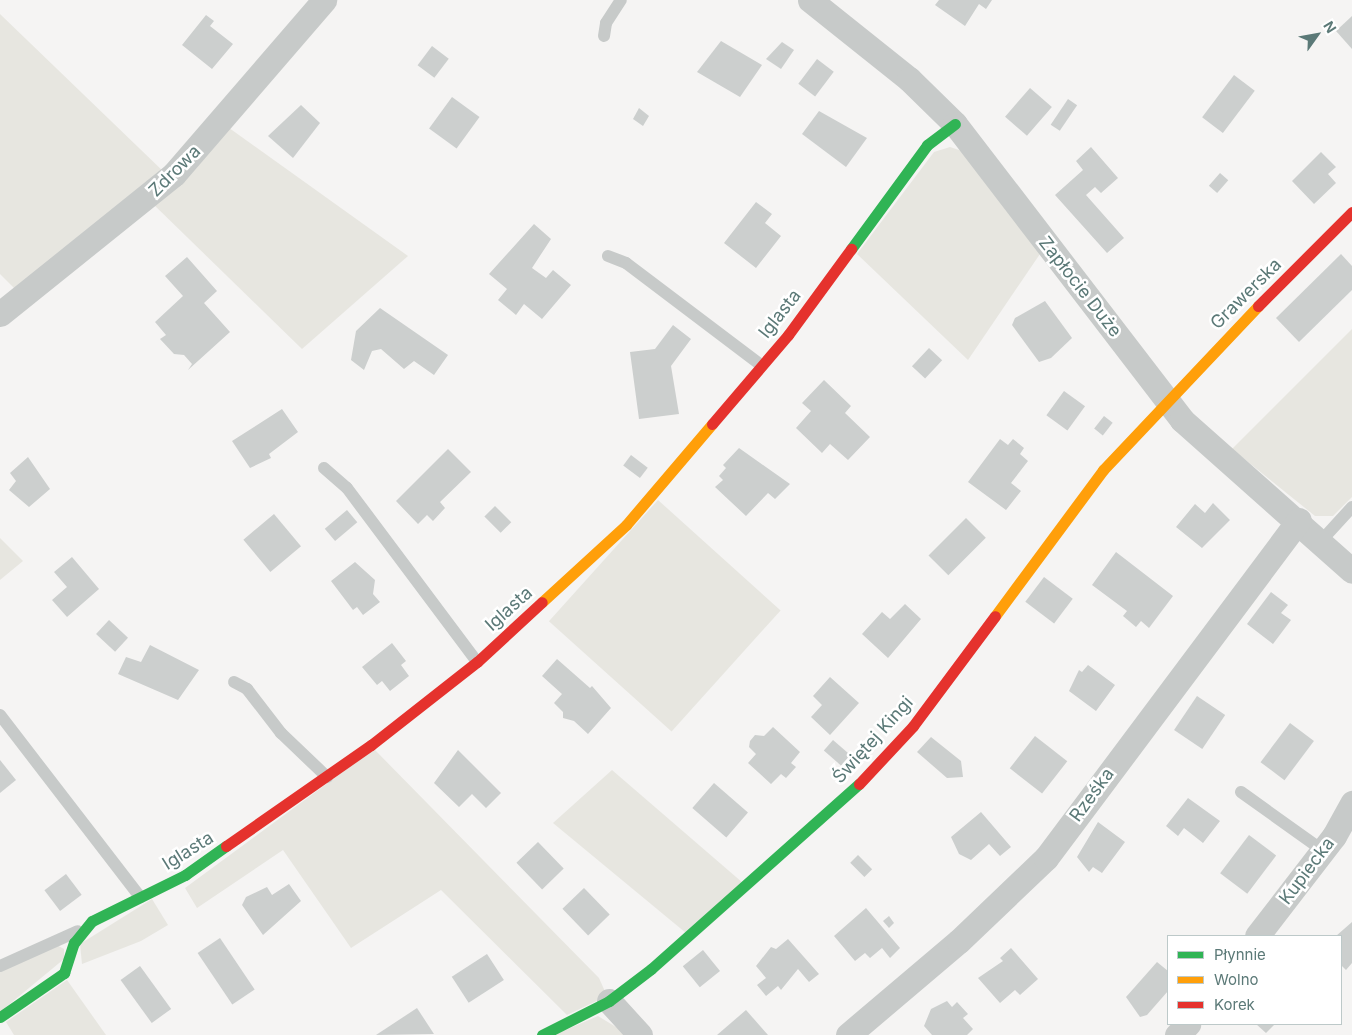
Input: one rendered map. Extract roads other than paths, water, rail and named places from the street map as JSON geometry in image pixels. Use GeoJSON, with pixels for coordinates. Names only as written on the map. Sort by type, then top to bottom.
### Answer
{"type":"FeatureCollection","features":[{"type":"Feature","properties":{"kind":"street","name":"Zdrowa"},"geometry":{"type":"LineString","coordinates":[[0,314],[143,203],[174,174],[324,0]]}},
{"type":"Feature","properties":{"kind":"street","name":"Zapłocie Duże"},"geometry":{"type":"LineString","coordinates":[[810,0],[909,80],[955,124],[1167,403],[1299,520],[1352,571]]}},
{"type":"Feature","properties":{"kind":"street","name":"Iglasta"},"geometry":{"type":"LineString","coordinates":[[81,931],[140,897],[185,875],[327,777],[476,662],[654,496],[761,365],[927,145],[955,124]]}},
{"type":"Feature","properties":{"kind":"street","name":"Grawerska"},"geometry":{"type":"LineString","coordinates":[[1167,403],[1182,382],[1352,212]]}},
{"type":"Feature","properties":{"kind":"street","name":"Świętej Kingi"},"geometry":{"type":"LineString","coordinates":[[542,1035],[609,1001],[700,929],[865,778],[914,726],[1074,504],[1167,403]]}},
{"type":"Feature","properties":{"kind":"street","name":"Rześka"},"geometry":{"type":"LineString","coordinates":[[848,1035],[959,941],[1046,858],[1299,520]]}},
{"type":"Feature","properties":{"kind":"street","name":"Kupiecka"},"geometry":{"type":"LineString","coordinates":[[1258,935],[1322,850],[1352,803]]}},
{"type":"Feature","properties":{"kind":"street"},"geometry":{"type":"LineString","coordinates":[[0,1017],[64,974],[81,931]]}},
{"type":"Feature","properties":{"kind":"street"},"geometry":{"type":"LineString","coordinates":[[609,1001],[640,1035]]}},
{"type":"Feature","properties":{"kind":"street"},"geometry":{"type":"LineString","coordinates":[[1177,1035],[1187,1025]]}},
{"type":"Feature","properties":{"kind":"lane"},"geometry":{"type":"LineString","coordinates":[[604,36],[606,23],[621,0]]}},
{"type":"Feature","properties":{"kind":"lane"},"geometry":{"type":"LineString","coordinates":[[608,256],[626,263],[761,365]]}},
{"type":"Feature","properties":{"kind":"lane"},"geometry":{"type":"LineString","coordinates":[[324,468],[347,488],[476,662]]}},
{"type":"Feature","properties":{"kind":"lane"},"geometry":{"type":"LineString","coordinates":[[1321,541],[1352,507]]}},
{"type":"Feature","properties":{"kind":"lane"},"geometry":{"type":"LineString","coordinates":[[234,682],[247,689],[281,733],[327,777]]}},
{"type":"Feature","properties":{"kind":"lane"},"geometry":{"type":"LineString","coordinates":[[0,715],[140,897]]}},
{"type":"Feature","properties":{"kind":"lane"},"geometry":{"type":"LineString","coordinates":[[1241,792],[1322,850]]}},
{"type":"Feature","properties":{"kind":"lane"},"geometry":{"type":"LineString","coordinates":[[0,966],[81,931]]}}]}
